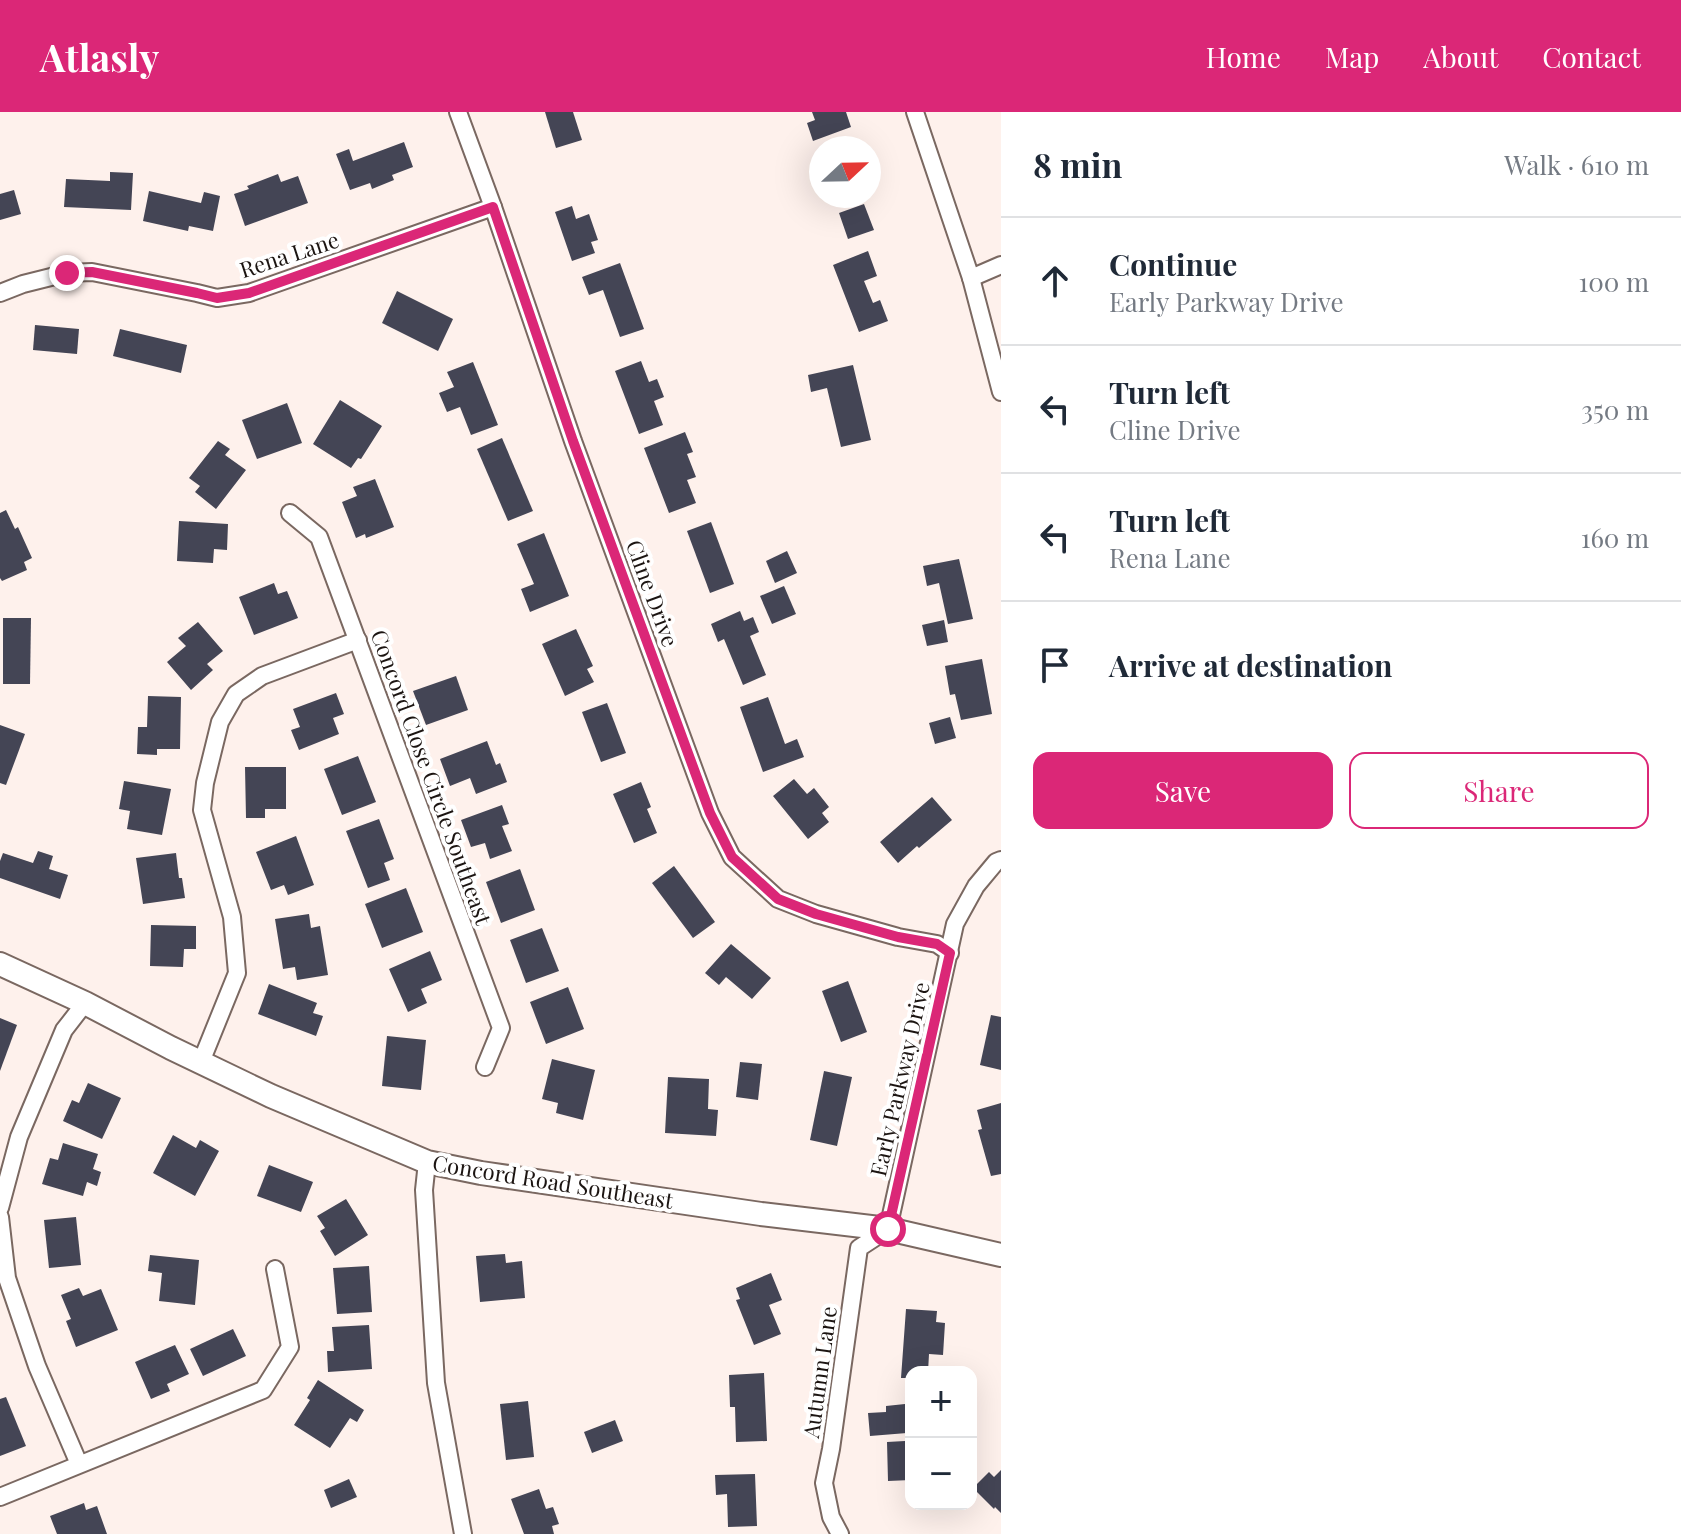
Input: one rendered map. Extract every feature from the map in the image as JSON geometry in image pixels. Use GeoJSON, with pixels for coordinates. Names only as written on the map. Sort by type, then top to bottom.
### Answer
{"type":"FeatureCollection","features":[{"type":"Feature","properties":{"kind":"street","name":"Cline Drive"},"geometry":{"type":"LineString","coordinates":[[458,112],[573,441],[710,813],[732,857],[778,899],[816,914],[898,937],[937,944],[950,953]]}},
{"type":"Feature","properties":{"kind":"street"},"geometry":{"type":"LineString","coordinates":[[915,112],[971,278],[1001,392]]}},
{"type":"Feature","properties":{"kind":"street","name":"Rena Lane"},"geometry":{"type":"LineString","coordinates":[[0,293],[67,273],[92,272],[217,298],[249,293],[493,207]]}},
{"type":"Feature","properties":{"kind":"street"},"geometry":{"type":"LineString","coordinates":[[971,278],[1001,265]]}},
{"type":"Feature","properties":{"kind":"street","name":"Concord Close Circle Southeast"},"geometry":{"type":"LineString","coordinates":[[290,513],[319,537],[501,1028],[485,1067]]}},
{"type":"Feature","properties":{"kind":"street"},"geometry":{"type":"LineString","coordinates":[[201,1062],[237,973],[232,917],[202,810],[205,783],[220,722],[236,694],[262,676],[358,640]]}},
{"type":"Feature","properties":{"kind":"street","name":"Early Parkway Drive"},"geometry":{"type":"LineString","coordinates":[[888,1229],[955,924],[976,886],[1001,860]]}},
{"type":"Feature","properties":{"kind":"street","name":"Concord Road Southeast"},"geometry":{"type":"LineString","coordinates":[[0,964],[295,1107],[427,1162],[481,1173],[761,1214],[888,1229],[1001,1255]]}},
{"type":"Feature","properties":{"kind":"street"},"geometry":{"type":"LineString","coordinates":[[0,1208],[19,1137],[64,1030],[85,1003]]}},
{"type":"Feature","properties":{"kind":"street"},"geometry":{"type":"LineString","coordinates":[[427,1162],[424,1190],[436,1383],[463,1534]]}},
{"type":"Feature","properties":{"kind":"street"},"geometry":{"type":"LineString","coordinates":[[0,1217],[7,1278],[37,1366],[79,1464]]}},
{"type":"Feature","properties":{"kind":"street","name":"Autumn Lane"},"geometry":{"type":"LineString","coordinates":[[840,1534],[831,1517],[824,1483],[859,1248],[888,1229]]}},
{"type":"Feature","properties":{"kind":"street"},"geometry":{"type":"LineString","coordinates":[[0,1497],[263,1390],[290,1347],[275,1269]]}},
{"type":"Feature","properties":{"kind":"building"},"geometry":{"type":"Polygon","coordinates":[[[545,112],[573,112],[582,140],[556,148],[545,112]]]}},
{"type":"Feature","properties":{"kind":"building"},"geometry":{"type":"Polygon","coordinates":[[[812,112],[846,112],[851,127],[827,136],[811,136],[807,123],[815,120],[812,112]]]}},
{"type":"Feature","properties":{"kind":"building"},"geometry":{"type":"Polygon","coordinates":[[[404,142],[413,167],[392,175],[394,180],[372,189],[370,183],[350,190],[336,154],[349,149],[353,161],[404,142]]]}},
{"type":"Feature","properties":{"kind":"building"},"geometry":{"type":"Polygon","coordinates":[[[110,172],[133,173],[131,210],[64,207],[66,179],[110,181],[110,172]]]}},
{"type":"Feature","properties":{"kind":"building"},"geometry":{"type":"Polygon","coordinates":[[[278,174],[281,182],[298,176],[308,203],[245,226],[234,194],[278,174]]]}},
{"type":"Feature","properties":{"kind":"building"},"geometry":{"type":"Polygon","coordinates":[[[14,190],[21,214],[0,220],[0,194],[14,190]]]}},
{"type":"Feature","properties":{"kind":"building"},"geometry":{"type":"Polygon","coordinates":[[[149,191],[201,203],[204,192],[220,196],[213,231],[189,226],[188,231],[143,221],[149,191]]]}},
{"type":"Feature","properties":{"kind":"building"},"geometry":{"type":"Polygon","coordinates":[[[572,206],[576,219],[589,214],[598,240],[591,242],[595,253],[572,261],[555,212],[572,206]]]}},
{"type":"Feature","properties":{"kind":"building"},"geometry":{"type":"Polygon","coordinates":[[[866,208],[874,230],[848,239],[839,213],[866,208]]]}},
{"type":"Feature","properties":{"kind":"building"},"geometry":{"type":"Polygon","coordinates":[[[868,251],[877,276],[864,281],[873,303],[880,300],[888,321],[859,332],[833,265],[868,251]]]}},
{"type":"Feature","properties":{"kind":"building"},"geometry":{"type":"Polygon","coordinates":[[[620,263],[644,329],[620,337],[603,290],[589,295],[582,277],[620,263]]]}},
{"type":"Feature","properties":{"kind":"building"},"geometry":{"type":"Polygon","coordinates":[[[397,291],[453,319],[438,351],[382,323],[397,291]]]}},
{"type":"Feature","properties":{"kind":"building"},"geometry":{"type":"Polygon","coordinates":[[[35,325],[79,329],[77,354],[33,350],[35,325]]]}},
{"type":"Feature","properties":{"kind":"building"},"geometry":{"type":"Polygon","coordinates":[[[120,329],[187,345],[181,373],[113,356],[120,329]]]}},
{"type":"Feature","properties":{"kind":"building"},"geometry":{"type":"Polygon","coordinates":[[[641,361],[649,382],[657,379],[664,397],[654,401],[663,425],[639,434],[615,371],[641,361]]]}},
{"type":"Feature","properties":{"kind":"building"},"geometry":{"type":"Polygon","coordinates":[[[473,362],[498,425],[471,435],[460,407],[447,412],[439,393],[454,387],[447,372],[473,362]]]}},
{"type":"Feature","properties":{"kind":"building"},"geometry":{"type":"Polygon","coordinates":[[[853,365],[871,440],[841,447],[827,388],[811,392],[808,375],[853,365]]]}},
{"type":"Feature","properties":{"kind":"building"},"geometry":{"type":"Polygon","coordinates":[[[340,400],[382,426],[361,459],[358,458],[351,468],[313,444],[340,400]]]}},
{"type":"Feature","properties":{"kind":"building"},"geometry":{"type":"Polygon","coordinates":[[[287,403],[302,443],[257,459],[242,420],[287,403]]]}},
{"type":"Feature","properties":{"kind":"building"},"geometry":{"type":"Polygon","coordinates":[[[685,432],[693,452],[687,454],[696,477],[687,480],[696,503],[669,513],[644,448],[685,432]]]}},
{"type":"Feature","properties":{"kind":"building"},"geometry":{"type":"Polygon","coordinates":[[[502,438],[533,511],[508,521],[477,449],[502,438]]]}},
{"type":"Feature","properties":{"kind":"building"},"geometry":{"type":"Polygon","coordinates":[[[218,441],[230,449],[225,455],[246,470],[216,509],[195,492],[200,486],[189,478],[218,441]]]}},
{"type":"Feature","properties":{"kind":"building"},"geometry":{"type":"Polygon","coordinates":[[[375,479],[394,527],[366,538],[365,534],[356,538],[342,502],[357,496],[353,487],[375,479]]]}},
{"type":"Feature","properties":{"kind":"building"},"geometry":{"type":"Polygon","coordinates":[[[6,510],[15,529],[18,527],[32,558],[24,562],[27,570],[2,581],[0,513],[6,510]]]}},
{"type":"Feature","properties":{"kind":"building"},"geometry":{"type":"Polygon","coordinates":[[[179,521],[228,524],[227,550],[214,549],[213,563],[177,561],[179,521]]]}},
{"type":"Feature","properties":{"kind":"building"},"geometry":{"type":"Polygon","coordinates":[[[711,522],[734,584],[710,593],[687,531],[711,522]]]}},
{"type":"Feature","properties":{"kind":"building"},"geometry":{"type":"Polygon","coordinates":[[[544,533],[569,596],[530,612],[521,589],[534,584],[517,544],[544,533]]]}},
{"type":"Feature","properties":{"kind":"building"},"geometry":{"type":"Polygon","coordinates":[[[787,551],[797,573],[775,583],[766,561],[787,551]]]}},
{"type":"Feature","properties":{"kind":"building"},"geometry":{"type":"Polygon","coordinates":[[[959,559],[973,619],[948,624],[939,583],[927,586],[923,566],[959,559]]]}},
{"type":"Feature","properties":{"kind":"building"},"geometry":{"type":"Polygon","coordinates":[[[274,583],[278,594],[287,591],[298,618],[254,635],[239,597],[274,583]]]}},
{"type":"Feature","properties":{"kind":"building"},"geometry":{"type":"Polygon","coordinates":[[[784,586],[796,614],[772,624],[760,596],[784,586]]]}},
{"type":"Feature","properties":{"kind":"building"},"geometry":{"type":"Polygon","coordinates":[[[740,611],[744,621],[753,617],[759,632],[750,636],[766,675],[743,685],[724,639],[718,642],[711,624],[740,611]]]}},
{"type":"Feature","properties":{"kind":"building"},"geometry":{"type":"Polygon","coordinates":[[[3,618],[31,618],[30,684],[3,684],[3,618]]]}},
{"type":"Feature","properties":{"kind":"building"},"geometry":{"type":"Polygon","coordinates":[[[944,620],[948,642],[927,646],[922,625],[944,620]]]}},
{"type":"Feature","properties":{"kind":"building"},"geometry":{"type":"Polygon","coordinates":[[[198,622],[223,651],[207,664],[213,670],[191,690],[167,662],[186,646],[178,638],[198,622]]]}},
{"type":"Feature","properties":{"kind":"building"},"geometry":{"type":"Polygon","coordinates":[[[576,629],[593,666],[587,669],[594,682],[565,696],[542,644],[576,629]]]}},
{"type":"Feature","properties":{"kind":"building"},"geometry":{"type":"Polygon","coordinates":[[[982,659],[992,714],[961,720],[955,694],[950,695],[945,666],[982,659]]]}},
{"type":"Feature","properties":{"kind":"building"},"geometry":{"type":"Polygon","coordinates":[[[456,676],[468,710],[426,725],[413,691],[456,676]]]}},
{"type":"Feature","properties":{"kind":"building"},"geometry":{"type":"Polygon","coordinates":[[[336,693],[344,714],[333,718],[339,734],[299,750],[291,730],[300,727],[293,709],[336,693]]]}},
{"type":"Feature","properties":{"kind":"building"},"geometry":{"type":"Polygon","coordinates":[[[148,696],[181,697],[180,749],[157,749],[157,755],[137,754],[138,727],[147,727],[148,696]]]}},
{"type":"Feature","properties":{"kind":"building"},"geometry":{"type":"Polygon","coordinates":[[[768,697],[785,744],[797,739],[804,757],[763,772],[740,707],[768,697]]]}},
{"type":"Feature","properties":{"kind":"building"},"geometry":{"type":"Polygon","coordinates":[[[607,703],[626,753],[601,762],[582,712],[607,703]]]}},
{"type":"Feature","properties":{"kind":"building"},"geometry":{"type":"Polygon","coordinates":[[[950,717],[956,738],[935,744],[929,723],[950,717]]]}},
{"type":"Feature","properties":{"kind":"building"},"geometry":{"type":"Polygon","coordinates":[[[0,725],[25,734],[6,785],[0,783],[0,725]]]}},
{"type":"Feature","properties":{"kind":"building"},"geometry":{"type":"Polygon","coordinates":[[[487,741],[496,765],[500,763],[507,782],[476,794],[470,778],[450,786],[440,759],[487,741]]]}},
{"type":"Feature","properties":{"kind":"building"},"geometry":{"type":"Polygon","coordinates":[[[358,756],[376,802],[342,815],[324,769],[358,756]]]}},
{"type":"Feature","properties":{"kind":"building"},"geometry":{"type":"Polygon","coordinates":[[[245,767],[286,767],[286,809],[265,809],[265,818],[246,818],[245,767]]]}},
{"type":"Feature","properties":{"kind":"building"},"geometry":{"type":"Polygon","coordinates":[[[794,779],[807,794],[814,788],[829,807],[822,813],[829,822],[808,839],[773,796],[794,779]]]}},
{"type":"Feature","properties":{"kind":"building"},"geometry":{"type":"Polygon","coordinates":[[[124,781],[171,789],[162,835],[127,829],[130,811],[119,809],[124,781]]]}},
{"type":"Feature","properties":{"kind":"building"},"geometry":{"type":"Polygon","coordinates":[[[641,782],[657,833],[634,843],[613,794],[641,782]]]}},
{"type":"Feature","properties":{"kind":"building"},"geometry":{"type":"Polygon","coordinates":[[[932,797],[952,820],[898,863],[880,842],[932,797]]]}},
{"type":"Feature","properties":{"kind":"building"},"geometry":{"type":"Polygon","coordinates":[[[502,805],[509,824],[502,826],[512,851],[490,859],[485,843],[471,847],[461,820],[502,805]]]}},
{"type":"Feature","properties":{"kind":"building"},"geometry":{"type":"Polygon","coordinates":[[[379,819],[394,859],[384,863],[390,880],[368,888],[346,831],[379,819]]]}},
{"type":"Feature","properties":{"kind":"building"},"geometry":{"type":"Polygon","coordinates":[[[296,836],[314,885],[288,895],[284,885],[271,890],[256,852],[296,836]]]}},
{"type":"Feature","properties":{"kind":"building"},"geometry":{"type":"Polygon","coordinates":[[[38,851],[53,856],[49,869],[68,875],[60,899],[0,878],[3,853],[33,863],[38,851]]]}},
{"type":"Feature","properties":{"kind":"building"},"geometry":{"type":"Polygon","coordinates":[[[176,853],[185,898],[143,904],[136,858],[176,853]]]}},
{"type":"Feature","properties":{"kind":"building"},"geometry":{"type":"Polygon","coordinates":[[[674,866],[715,922],[693,938],[652,883],[674,866]]]}},
{"type":"Feature","properties":{"kind":"building"},"geometry":{"type":"Polygon","coordinates":[[[520,869],[535,910],[501,923],[486,882],[520,869]]]}},
{"type":"Feature","properties":{"kind":"building"},"geometry":{"type":"Polygon","coordinates":[[[406,888],[423,932],[382,948],[365,904],[406,888]]]}},
{"type":"Feature","properties":{"kind":"building"},"geometry":{"type":"Polygon","coordinates":[[[309,914],[311,928],[320,926],[328,975],[297,980],[295,967],[283,969],[275,919],[309,914]]]}},
{"type":"Feature","properties":{"kind":"building"},"geometry":{"type":"Polygon","coordinates":[[[151,925],[196,926],[196,949],[184,949],[183,967],[150,966],[151,925]]]}},
{"type":"Feature","properties":{"kind":"building"},"geometry":{"type":"Polygon","coordinates":[[[542,928],[559,971],[526,983],[510,940],[542,928]]]}},
{"type":"Feature","properties":{"kind":"building"},"geometry":{"type":"Polygon","coordinates":[[[731,944],[771,978],[752,999],[726,977],[719,985],[705,973],[731,944]]]}},
{"type":"Feature","properties":{"kind":"building"},"geometry":{"type":"Polygon","coordinates":[[[430,951],[442,980],[421,989],[427,1003],[408,1012],[389,969],[430,951]]]}},
{"type":"Feature","properties":{"kind":"building"},"geometry":{"type":"Polygon","coordinates":[[[848,981],[867,1032],[841,1042],[822,991],[848,981]]]}},
{"type":"Feature","properties":{"kind":"building"},"geometry":{"type":"Polygon","coordinates":[[[269,984],[317,1003],[313,1013],[323,1016],[316,1036],[258,1014],[269,984]]]}},
{"type":"Feature","properties":{"kind":"building"},"geometry":{"type":"Polygon","coordinates":[[[568,987],[584,1029],[546,1044],[530,1002],[568,987]]]}},
{"type":"Feature","properties":{"kind":"building"},"geometry":{"type":"Polygon","coordinates":[[[991,1015],[1001,1017],[1001,1070],[980,1065],[991,1015]]]}},
{"type":"Feature","properties":{"kind":"building"},"geometry":{"type":"Polygon","coordinates":[[[0,1018],[17,1025],[0,1071],[0,1018]]]}},
{"type":"Feature","properties":{"kind":"building"},"geometry":{"type":"Polygon","coordinates":[[[387,1036],[426,1040],[421,1090],[382,1086],[387,1036]]]}},
{"type":"Feature","properties":{"kind":"building"},"geometry":{"type":"Polygon","coordinates":[[[552,1059],[595,1070],[583,1120],[556,1113],[558,1103],[542,1099],[552,1059]]]}},
{"type":"Feature","properties":{"kind":"building"},"geometry":{"type":"Polygon","coordinates":[[[740,1062],[762,1064],[758,1100],[736,1097],[740,1062]]]}},
{"type":"Feature","properties":{"kind":"building"},"geometry":{"type":"Polygon","coordinates":[[[824,1071],[852,1077],[837,1146],[810,1140],[824,1071]]]}},
{"type":"Feature","properties":{"kind":"building"},"geometry":{"type":"Polygon","coordinates":[[[668,1077],[709,1079],[708,1109],[718,1110],[716,1136],[665,1133],[668,1077]]]}},
{"type":"Feature","properties":{"kind":"building"},"geometry":{"type":"Polygon","coordinates":[[[88,1083],[121,1098],[102,1139],[63,1121],[72,1100],[79,1103],[88,1083]]]}},
{"type":"Feature","properties":{"kind":"building"},"geometry":{"type":"Polygon","coordinates":[[[1001,1103],[1001,1174],[991,1176],[978,1130],[982,1129],[977,1110],[1001,1103]]]}},
{"type":"Feature","properties":{"kind":"building"},"geometry":{"type":"Polygon","coordinates":[[[173,1135],[196,1148],[200,1140],[219,1151],[195,1196],[153,1173],[173,1135]]]}},
{"type":"Feature","properties":{"kind":"building"},"geometry":{"type":"Polygon","coordinates":[[[63,1143],[98,1154],[93,1169],[101,1172],[97,1186],[87,1182],[83,1196],[42,1184],[50,1158],[58,1160],[63,1143]]]}},
{"type":"Feature","properties":{"kind":"building"},"geometry":{"type":"Polygon","coordinates":[[[269,1165],[313,1182],[301,1212],[257,1196],[269,1165]]]}},
{"type":"Feature","properties":{"kind":"building"},"geometry":{"type":"Polygon","coordinates":[[[346,1199],[368,1235],[335,1256],[320,1231],[325,1228],[317,1216],[346,1199]]]}},
{"type":"Feature","properties":{"kind":"building"},"geometry":{"type":"Polygon","coordinates":[[[76,1217],[81,1265],[49,1268],[44,1220],[76,1217]]]}},
{"type":"Feature","properties":{"kind":"building"},"geometry":{"type":"Polygon","coordinates":[[[505,1254],[506,1263],[522,1261],[525,1298],[480,1302],[476,1256],[505,1254]]]}},
{"type":"Feature","properties":{"kind":"building"},"geometry":{"type":"Polygon","coordinates":[[[150,1255],[199,1260],[195,1305],[159,1301],[162,1273],[148,1271],[150,1255]]]}},
{"type":"Feature","properties":{"kind":"building"},"geometry":{"type":"Polygon","coordinates":[[[369,1266],[372,1312],[337,1314],[333,1268],[369,1266]]]}},
{"type":"Feature","properties":{"kind":"building"},"geometry":{"type":"Polygon","coordinates":[[[771,1273],[782,1300],[769,1305],[781,1334],[754,1345],[736,1300],[740,1299],[736,1288],[771,1273]]]}},
{"type":"Feature","properties":{"kind":"building"},"geometry":{"type":"Polygon","coordinates":[[[79,1288],[83,1296],[101,1289],[118,1330],[76,1347],[66,1321],[71,1319],[61,1295],[79,1288]]]}},
{"type":"Feature","properties":{"kind":"building"},"geometry":{"type":"Polygon","coordinates":[[[906,1309],[937,1311],[936,1322],[945,1323],[943,1355],[929,1354],[928,1366],[905,1366],[905,1378],[901,1378],[906,1309]]]}},
{"type":"Feature","properties":{"kind":"building"},"geometry":{"type":"Polygon","coordinates":[[[369,1325],[372,1369],[328,1372],[327,1351],[334,1351],[332,1327],[369,1325]]]}},
{"type":"Feature","properties":{"kind":"building"},"geometry":{"type":"Polygon","coordinates":[[[233,1329],[246,1356],[203,1376],[190,1349],[233,1329]]]}},
{"type":"Feature","properties":{"kind":"building"},"geometry":{"type":"Polygon","coordinates":[[[175,1345],[189,1374],[167,1384],[170,1391],[151,1399],[135,1362],[175,1345]]]}},
{"type":"Feature","properties":{"kind":"building"},"geometry":{"type":"Polygon","coordinates":[[[764,1373],[767,1441],[736,1442],[735,1407],[730,1407],[729,1375],[764,1373]]]}},
{"type":"Feature","properties":{"kind":"building"},"geometry":{"type":"Polygon","coordinates":[[[318,1380],[364,1410],[357,1422],[350,1418],[330,1448],[294,1425],[318,1380]]]}},
{"type":"Feature","properties":{"kind":"building"},"geometry":{"type":"Polygon","coordinates":[[[6,1397],[26,1446],[0,1456],[0,1399],[6,1397]]]}},
{"type":"Feature","properties":{"kind":"building"},"geometry":{"type":"Polygon","coordinates":[[[528,1401],[534,1457],[506,1460],[500,1404],[528,1401]]]}},
{"type":"Feature","properties":{"kind":"building"},"geometry":{"type":"Polygon","coordinates":[[[905,1404],[905,1433],[870,1436],[868,1413],[886,1412],[886,1406],[905,1404]]]}},
{"type":"Feature","properties":{"kind":"building"},"geometry":{"type":"Polygon","coordinates":[[[615,1420],[623,1441],[592,1453],[584,1432],[615,1420]]]}},
{"type":"Feature","properties":{"kind":"building"},"geometry":{"type":"Polygon","coordinates":[[[905,1441],[905,1480],[888,1481],[887,1442],[905,1441]]]}},
{"type":"Feature","properties":{"kind":"building"},"geometry":{"type":"Polygon","coordinates":[[[1001,1470],[1001,1513],[977,1492],[977,1484],[989,1472],[994,1477],[1001,1470]]]}},
{"type":"Feature","properties":{"kind":"building"},"geometry":{"type":"Polygon","coordinates":[[[755,1474],[757,1526],[728,1527],[727,1494],[716,1495],[715,1475],[755,1474]]]}},
{"type":"Feature","properties":{"kind":"building"},"geometry":{"type":"Polygon","coordinates":[[[349,1479],[357,1497],[331,1508],[324,1490],[349,1479]]]}},
{"type":"Feature","properties":{"kind":"building"},"geometry":{"type":"Polygon","coordinates":[[[539,1489],[546,1509],[553,1507],[559,1524],[552,1526],[554,1534],[524,1534],[511,1499],[539,1489]]]}},
{"type":"Feature","properties":{"kind":"building"},"geometry":{"type":"Polygon","coordinates":[[[84,1503],[86,1510],[97,1506],[107,1534],[57,1534],[50,1516],[84,1503]]]}},
{"type":"Feature","properties":{"kind":"route"},"geometry":{"type":"LineString","coordinates":[[67,273],[92,272],[217,298],[249,293],[493,207],[573,441],[710,813],[732,857],[778,899],[816,914],[898,937],[937,944],[950,953],[888,1229]]}}]}
